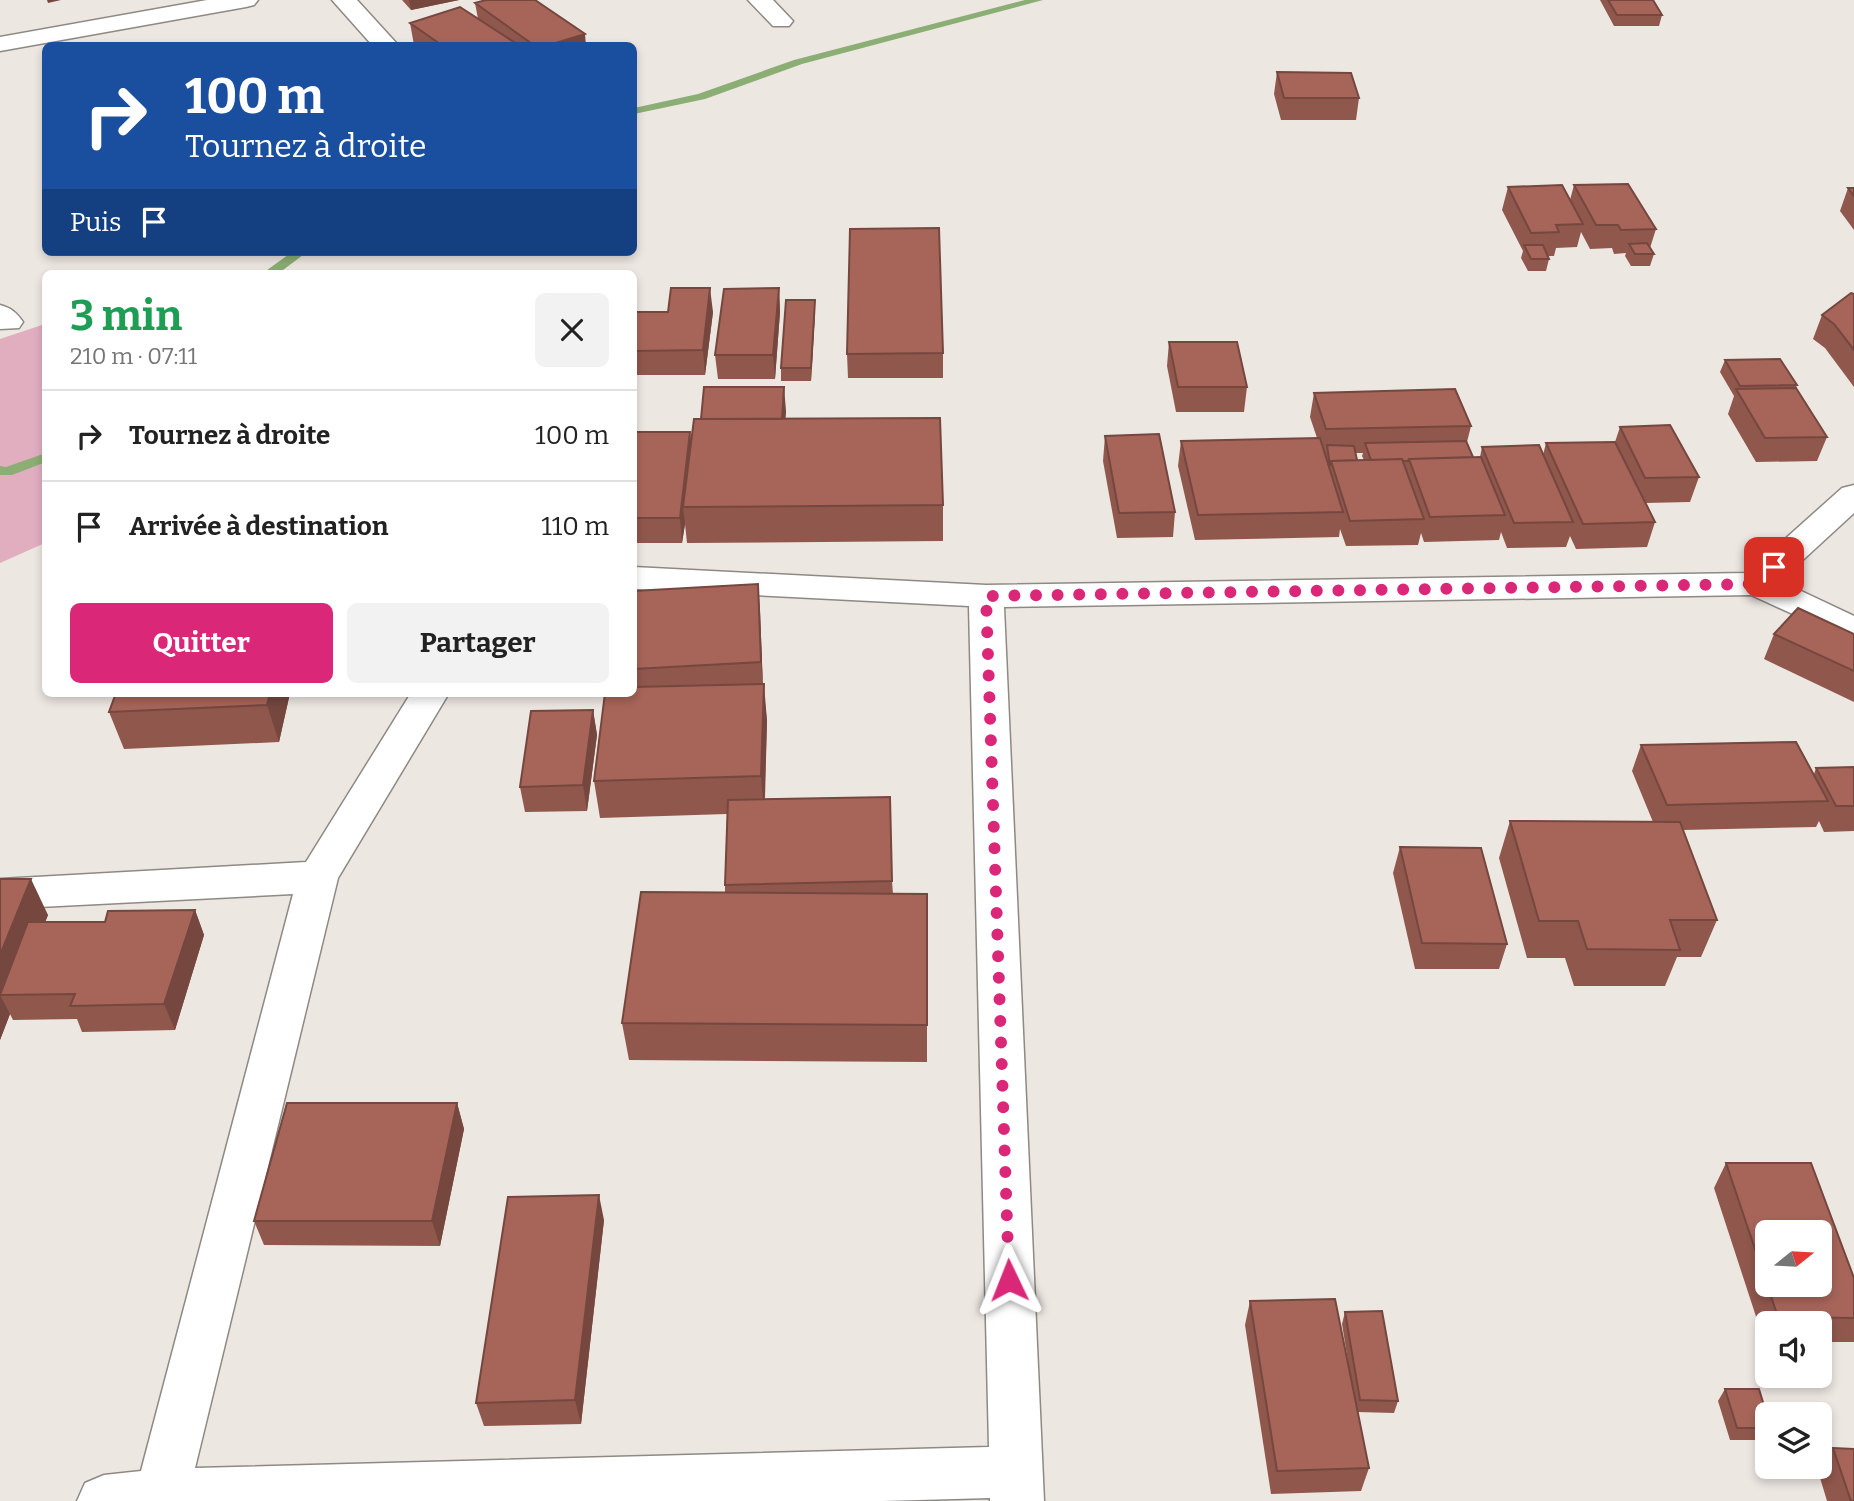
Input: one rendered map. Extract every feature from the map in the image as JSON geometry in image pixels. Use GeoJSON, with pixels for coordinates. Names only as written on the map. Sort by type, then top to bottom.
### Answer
{"type":"FeatureCollection","features":[{"type":"Feature","properties":{"kind":"street"},"geometry":{"type":"LineString","coordinates":[[0,44],[246,0]]}},
{"type":"Feature","properties":{"kind":"street"},"geometry":{"type":"LineString","coordinates":[[344,0],[383,42]]}},
{"type":"Feature","properties":{"kind":"street"},"geometry":{"type":"LineString","coordinates":[[760,0],[781,21]]}},
{"type":"Feature","properties":{"kind":"street"},"geometry":{"type":"LineString","coordinates":[[1756,584],[1854,495]]}},
{"type":"Feature","properties":{"kind":"street"},"geometry":{"type":"LineString","coordinates":[[637,578],[986,596],[1756,584],[1854,631]]}},
{"type":"Feature","properties":{"kind":"street"},"geometry":{"type":"LineString","coordinates":[[104,1501],[162,1495],[1016,1486],[986,596]]}},
{"type":"Feature","properties":{"kind":"street"},"geometry":{"type":"LineString","coordinates":[[162,1495],[318,877],[428,697]]}},
{"type":"Feature","properties":{"kind":"street"},"geometry":{"type":"LineString","coordinates":[[0,894],[318,877]]}},
{"type":"Feature","properties":{"kind":"shaded area"},"geometry":{"type":"Polygon","coordinates":[[[42,325],[42,544],[0,563],[0,339],[42,325]]]}},
{"type":"Feature","properties":{"kind":"building"},"geometry":{"type":"Polygon","coordinates":[[[486,0],[535,0],[585,34],[559,42],[529,42],[475,3],[486,0]]]}},
{"type":"Feature","properties":{"kind":"building"},"geometry":{"type":"Polygon","coordinates":[[[1608,0],[1653,0],[1662,15],[1617,15],[1608,0]]]}},
{"type":"Feature","properties":{"kind":"building"},"geometry":{"type":"Polygon","coordinates":[[[460,7],[514,42],[437,42],[410,23],[460,7]]]}},
{"type":"Feature","properties":{"kind":"building"},"geometry":{"type":"Polygon","coordinates":[[[1277,72],[1351,73],[1359,98],[1284,98],[1277,72]]]}},
{"type":"Feature","properties":{"kind":"building"},"geometry":{"type":"Polygon","coordinates":[[[1628,184],[1656,229],[1621,230],[1618,225],[1596,225],[1574,185],[1628,184]]]}},
{"type":"Feature","properties":{"kind":"building"},"geometry":{"type":"Polygon","coordinates":[[[1562,185],[1583,224],[1556,225],[1559,232],[1531,233],[1508,187],[1562,185]]]}},
{"type":"Feature","properties":{"kind":"building"},"geometry":{"type":"Polygon","coordinates":[[[939,228],[943,353],[847,354],[850,229],[939,228]]]}},
{"type":"Feature","properties":{"kind":"building"},"geometry":{"type":"Polygon","coordinates":[[[1647,243],[1654,254],[1635,254],[1629,244],[1647,243]]]}},
{"type":"Feature","properties":{"kind":"building"},"geometry":{"type":"Polygon","coordinates":[[[1524,245],[1543,245],[1549,259],[1531,259],[1524,245]]]}},
{"type":"Feature","properties":{"kind":"building"},"geometry":{"type":"Polygon","coordinates":[[[671,288],[710,288],[703,350],[637,351],[637,312],[668,312],[671,288]]]}},
{"type":"Feature","properties":{"kind":"building"},"geometry":{"type":"Polygon","coordinates":[[[779,288],[773,355],[715,355],[724,289],[779,288]]]}},
{"type":"Feature","properties":{"kind":"building"},"geometry":{"type":"Polygon","coordinates":[[[1851,293],[1854,294],[1854,350],[1834,324],[1822,315],[1851,293]]]}},
{"type":"Feature","properties":{"kind":"building"},"geometry":{"type":"Polygon","coordinates":[[[786,300],[815,300],[811,368],[781,368],[786,300]]]}},
{"type":"Feature","properties":{"kind":"building"},"geometry":{"type":"Polygon","coordinates":[[[1169,342],[1237,342],[1247,387],[1178,387],[1169,342]]]}},
{"type":"Feature","properties":{"kind":"building"},"geometry":{"type":"Polygon","coordinates":[[[1780,359],[1797,385],[1740,386],[1725,360],[1780,359]]]}},
{"type":"Feature","properties":{"kind":"building"},"geometry":{"type":"Polygon","coordinates":[[[704,387],[784,387],[782,419],[701,419],[704,387]]]}},
{"type":"Feature","properties":{"kind":"building"},"geometry":{"type":"Polygon","coordinates":[[[1796,388],[1827,437],[1765,438],[1736,389],[1796,388]]]}},
{"type":"Feature","properties":{"kind":"building"},"geometry":{"type":"Polygon","coordinates":[[[1455,389],[1471,426],[1326,429],[1314,393],[1455,389]]]}},
{"type":"Feature","properties":{"kind":"building"},"geometry":{"type":"Polygon","coordinates":[[[940,418],[943,505],[683,507],[694,419],[940,418]]]}},
{"type":"Feature","properties":{"kind":"building"},"geometry":{"type":"Polygon","coordinates":[[[1670,425],[1699,477],[1645,478],[1620,427],[1670,425]]]}},
{"type":"Feature","properties":{"kind":"building"},"geometry":{"type":"Polygon","coordinates":[[[637,432],[690,432],[680,518],[637,518],[637,432]]]}},
{"type":"Feature","properties":{"kind":"building"},"geometry":{"type":"Polygon","coordinates":[[[1159,434],[1175,512],[1119,513],[1105,436],[1159,434]]]}},
{"type":"Feature","properties":{"kind":"building"},"geometry":{"type":"Polygon","coordinates":[[[1320,438],[1343,512],[1198,515],[1181,441],[1320,438]]]}},
{"type":"Feature","properties":{"kind":"building"},"geometry":{"type":"Polygon","coordinates":[[[1466,441],[1473,457],[1408,461],[1371,460],[1365,443],[1466,441]]]}},
{"type":"Feature","properties":{"kind":"building"},"geometry":{"type":"Polygon","coordinates":[[[1615,442],[1655,522],[1583,524],[1546,443],[1615,442]]]}},
{"type":"Feature","properties":{"kind":"building"},"geometry":{"type":"Polygon","coordinates":[[[1327,445],[1354,446],[1357,460],[1331,461],[1330,466],[1327,445]]]}},
{"type":"Feature","properties":{"kind":"building"},"geometry":{"type":"Polygon","coordinates":[[[1539,445],[1573,522],[1514,523],[1482,447],[1539,445]]]}},
{"type":"Feature","properties":{"kind":"building"},"geometry":{"type":"Polygon","coordinates":[[[1481,457],[1505,515],[1430,517],[1409,459],[1481,457]]]}},
{"type":"Feature","properties":{"kind":"building"},"geometry":{"type":"Polygon","coordinates":[[[1402,459],[1424,519],[1350,521],[1331,461],[1402,459]]]}},
{"type":"Feature","properties":{"kind":"building"},"geometry":{"type":"Polygon","coordinates":[[[758,584],[761,662],[637,669],[637,591],[758,584]]]}},
{"type":"Feature","properties":{"kind":"building"},"geometry":{"type":"Polygon","coordinates":[[[1798,608],[1854,634],[1854,671],[1774,634],[1798,608]]]}},
{"type":"Feature","properties":{"kind":"building"},"geometry":{"type":"Polygon","coordinates":[[[764,684],[761,776],[594,781],[604,697],[637,697],[637,687],[764,684]]]}},
{"type":"Feature","properties":{"kind":"building"},"geometry":{"type":"Polygon","coordinates":[[[115,697],[269,697],[267,705],[109,712],[115,697]]]}},
{"type":"Feature","properties":{"kind":"building"},"geometry":{"type":"Polygon","coordinates":[[[593,710],[583,785],[520,787],[531,711],[593,710]]]}},
{"type":"Feature","properties":{"kind":"building"},"geometry":{"type":"Polygon","coordinates":[[[1796,742],[1828,801],[1667,805],[1641,745],[1796,742]]]}},
{"type":"Feature","properties":{"kind":"building"},"geometry":{"type":"Polygon","coordinates":[[[1854,767],[1854,806],[1836,806],[1816,768],[1854,767]]]}},
{"type":"Feature","properties":{"kind":"building"},"geometry":{"type":"Polygon","coordinates":[[[890,797],[892,881],[725,885],[728,800],[890,797]]]}},
{"type":"Feature","properties":{"kind":"building"},"geometry":{"type":"Polygon","coordinates":[[[1510,821],[1680,822],[1717,920],[1670,920],[1680,950],[1587,949],[1578,921],[1539,921],[1510,821]]]}},
{"type":"Feature","properties":{"kind":"building"},"geometry":{"type":"Polygon","coordinates":[[[1400,847],[1481,848],[1507,944],[1422,943],[1400,847]]]}},
{"type":"Feature","properties":{"kind":"building"},"geometry":{"type":"Polygon","coordinates":[[[0,879],[31,879],[0,955],[0,879]]]}},
{"type":"Feature","properties":{"kind":"building"},"geometry":{"type":"Polygon","coordinates":[[[641,892],[927,894],[927,1025],[622,1023],[641,892]]]}},
{"type":"Feature","properties":{"kind":"building"},"geometry":{"type":"Polygon","coordinates":[[[195,910],[164,1004],[70,1006],[75,994],[0,995],[28,922],[105,922],[108,911],[195,910]]]}},
{"type":"Feature","properties":{"kind":"building"},"geometry":{"type":"Polygon","coordinates":[[[287,1103],[457,1103],[432,1221],[254,1221],[287,1103]]]}},
{"type":"Feature","properties":{"kind":"building"},"geometry":{"type":"Polygon","coordinates":[[[1726,1163],[1811,1163],[1854,1278],[1854,1318],[1832,1318],[1832,1311],[1776,1311],[1771,1297],[1832,1297],[1832,1220],[1755,1220],[1755,1249],[1726,1163]]]}},
{"type":"Feature","properties":{"kind":"building"},"geometry":{"type":"Polygon","coordinates":[[[599,1195],[575,1400],[476,1403],[508,1197],[599,1195]]]}},
{"type":"Feature","properties":{"kind":"building"},"geometry":{"type":"Polygon","coordinates":[[[1335,1299],[1369,1468],[1277,1471],[1250,1301],[1335,1299]]]}},
{"type":"Feature","properties":{"kind":"building"},"geometry":{"type":"Polygon","coordinates":[[[1382,1311],[1398,1401],[1360,1400],[1345,1312],[1382,1311]]]}},
{"type":"Feature","properties":{"kind":"building"},"geometry":{"type":"Polygon","coordinates":[[[1725,1389],[1759,1389],[1763,1402],[1755,1402],[1755,1428],[1737,1428],[1725,1389]]]}},
{"type":"Feature","properties":{"kind":"building"},"geometry":{"type":"Polygon","coordinates":[[[1833,1448],[1854,1449],[1854,1501],[1851,1501],[1833,1448]]]}},
{"type":"Feature","properties":{"kind":"waterway"},"geometry":{"type":"LineString","coordinates":[[637,110],[701,97],[798,62],[1038,0]]}},
{"type":"Feature","properties":{"kind":"waterway"},"geometry":{"type":"LineString","coordinates":[[274,270],[295,256]]}},
{"type":"Feature","properties":{"kind":"waterway"},"geometry":{"type":"LineString","coordinates":[[0,470],[7,472],[42,459]]}},
{"type":"Feature","properties":{"kind":"route"},"geometry":{"type":"LineString","coordinates":[[1009,1280],[986,596],[1756,584],[1774,567]]}}]}
